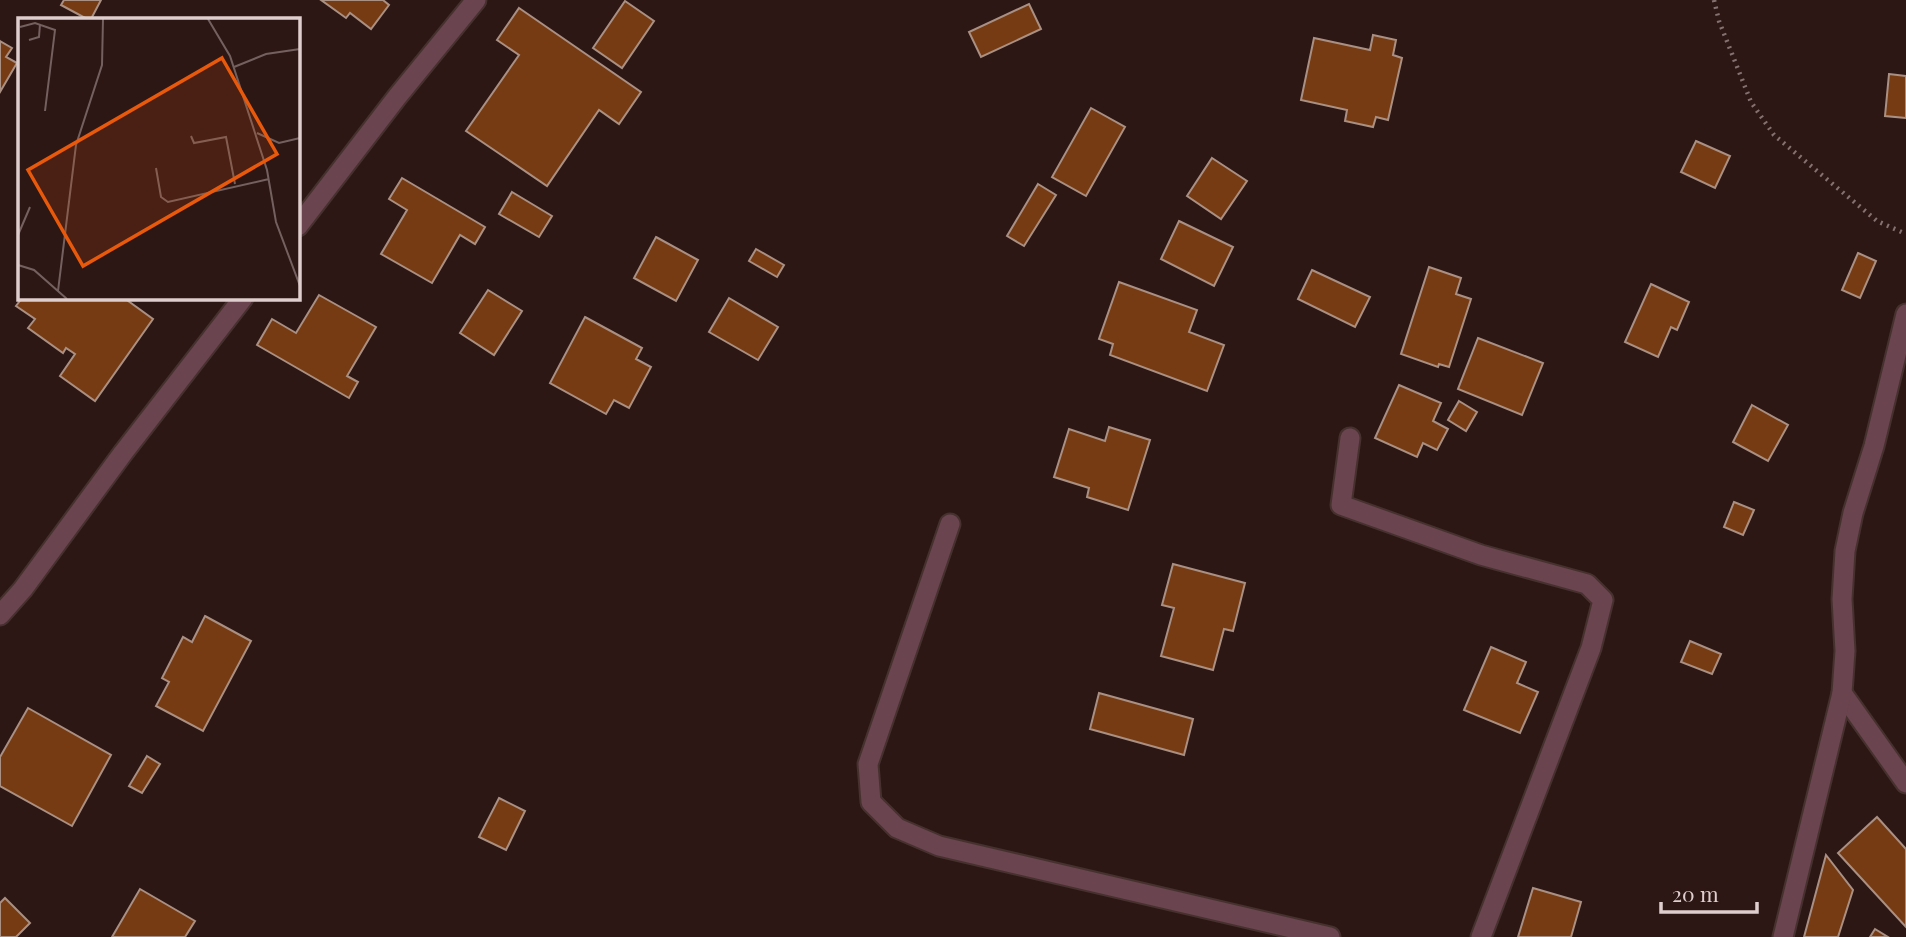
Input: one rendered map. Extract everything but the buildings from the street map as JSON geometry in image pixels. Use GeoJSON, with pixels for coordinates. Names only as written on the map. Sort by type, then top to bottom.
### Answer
{"type":"FeatureCollection","features":[{"type":"Feature","properties":{"kind":"street"},"geometry":{"type":"LineString","coordinates":[[299,225],[397,96],[476,0]]}},
{"type":"Feature","properties":{"kind":"street"},"geometry":{"type":"LineString","coordinates":[[0,615],[23,589],[123,453],[242,299]]}},
{"type":"Feature","properties":{"kind":"street"},"geometry":{"type":"LineString","coordinates":[[1783,937],[1842,693],[1845,651],[1842,599],[1845,551],[1906,314]]}},
{"type":"Feature","properties":{"kind":"street"},"geometry":{"type":"LineString","coordinates":[[1350,438],[1341,505],[1481,555],[1587,583],[1603,600],[1591,648],[1481,937]]}},
{"type":"Feature","properties":{"kind":"street"},"geometry":{"type":"LineString","coordinates":[[950,524],[868,764],[871,802],[897,828],[939,846],[1330,937]]}},
{"type":"Feature","properties":{"kind":"street"},"geometry":{"type":"LineString","coordinates":[[1842,693],[1906,783]]}},
{"type":"Feature","properties":{"kind":"path"},"geometry":{"type":"LineString","coordinates":[[1714,0],[1718,21],[1751,102],[1774,135],[1877,221],[1906,234]]}}]}
